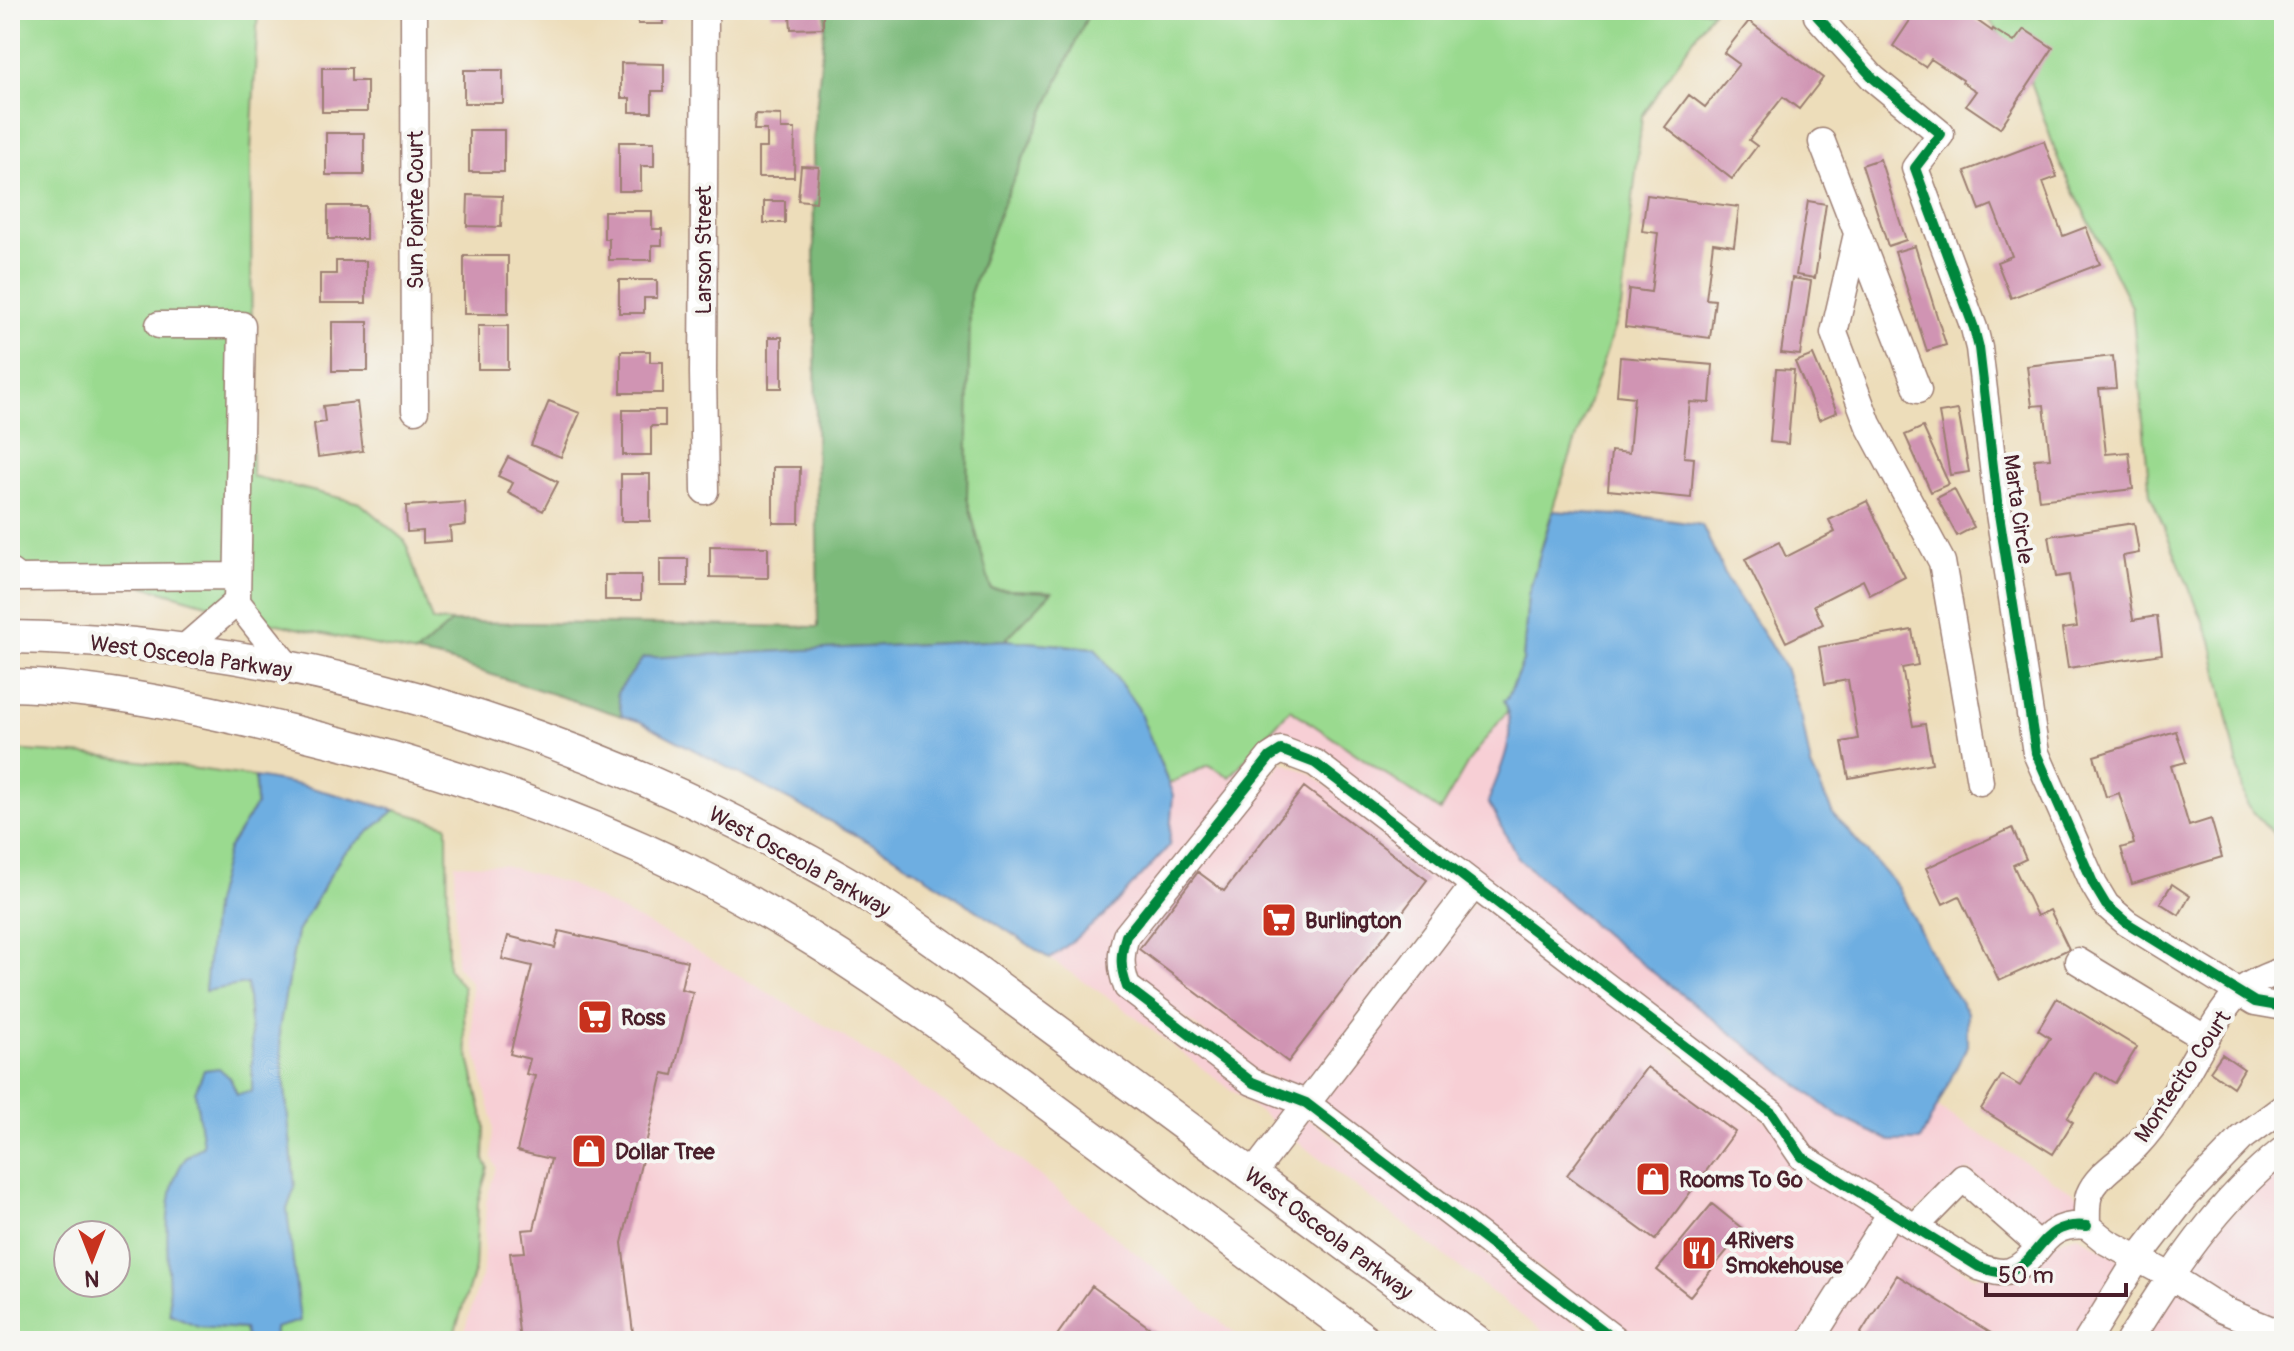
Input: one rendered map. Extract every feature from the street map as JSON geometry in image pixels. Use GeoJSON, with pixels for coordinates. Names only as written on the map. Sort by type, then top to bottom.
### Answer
{"type":"FeatureCollection","features":[{"type":"Feature","properties":{"kind":"main road","name":"West Osceola Parkway"},"geometry":{"type":"LineString","coordinates":[[10,637],[182,650],[338,679],[529,733],[692,801],[781,846],[874,899],[945,948],[1476,1341]]}},
{"type":"Feature","properties":{"kind":"main road"},"geometry":{"type":"LineString","coordinates":[[10,685],[84,691],[156,702],[343,744],[528,801],[606,832],[691,872],[834,952],[918,1008],[1366,1341]]}},
{"type":"Feature","properties":{"kind":"street","name":"Sun Pointe Court"},"geometry":{"type":"LineString","coordinates":[[414,10],[415,410]]}},
{"type":"Feature","properties":{"kind":"street","name":"Larson Street"},"geometry":{"type":"LineString","coordinates":[[705,10],[705,491]]}},
{"type":"Feature","properties":{"kind":"street","name":"Marta Circle"},"geometry":{"type":"LineString","coordinates":[[1817,16],[1873,78],[1941,134],[1915,168],[1979,348],[1997,501],[2036,753],[2094,885],[2106,905],[2127,923],[2237,993]]}},
{"type":"Feature","properties":{"kind":"street"},"geometry":{"type":"LineString","coordinates":[[1822,142],[1918,390]]}},
{"type":"Feature","properties":{"kind":"street"},"geometry":{"type":"LineString","coordinates":[[1857,234],[1834,333],[1868,424],[1942,562],[1980,782]]}},
{"type":"Feature","properties":{"kind":"street"},"geometry":{"type":"LineString","coordinates":[[159,325],[242,325],[237,602],[290,669]]}},
{"type":"Feature","properties":{"kind":"street"},"geometry":{"type":"LineString","coordinates":[[10,572],[18,578],[237,576]]}},
{"type":"Feature","properties":{"kind":"street"},"geometry":{"type":"LineString","coordinates":[[182,650],[237,602]]}},
{"type":"Feature","properties":{"kind":"street"},"geometry":{"type":"LineString","coordinates":[[1617,1341],[1306,1103],[1252,1082],[1127,987],[1121,971],[1121,953],[1126,936],[1270,757],[1281,750],[1315,763],[1772,1113],[1802,1157],[1979,1267],[2008,1272],[2021,1265],[2058,1229],[2071,1224],[2087,1226],[2107,1242],[2170,1276],[2223,1310],[2284,1335]]}},
{"type":"Feature","properties":{"kind":"street"},"geometry":{"type":"LineString","coordinates":[[1252,1175],[1474,885]]}},
{"type":"Feature","properties":{"kind":"street"},"geometry":{"type":"LineString","coordinates":[[2078,961],[2206,1039]]}},
{"type":"Feature","properties":{"kind":"street","name":"Montecito Court"},"geometry":{"type":"LineString","coordinates":[[2087,1226],[2090,1193],[2145,1135],[2237,993],[2284,970]]}},
{"type":"Feature","properties":{"kind":"street","name":"Montecito Court"},"geometry":{"type":"LineString","coordinates":[[2237,993],[2255,1002],[2284,1007]]}},
{"type":"Feature","properties":{"kind":"street"},"geometry":{"type":"LineString","coordinates":[[2087,1341],[2138,1258],[2186,1196],[2242,1138],[2284,1107]]}},
{"type":"Feature","properties":{"kind":"street"},"geometry":{"type":"LineString","coordinates":[[2129,1341],[2205,1227],[2251,1177],[2284,1149]]}},
{"type":"Feature","properties":{"kind":"street"},"geometry":{"type":"LineString","coordinates":[[1915,1227],[1963,1178],[2039,1245]]}},
{"type":"Feature","properties":{"kind":"street"},"geometry":{"type":"LineString","coordinates":[[1810,1341],[1891,1213]]}},
{"type":"Feature","properties":{"kind":"shaded area"},"geometry":{"type":"Polygon","coordinates":[[[1289,709],[1440,810],[1470,759],[1508,710],[1509,746],[1488,802],[1518,858],[1605,935],[1838,1116],[1920,1141],[1937,1107],[2079,1196],[2077,1214],[2039,1231],[1968,1170],[1913,1214],[1808,1148],[1283,740],[1111,970],[1290,1108],[1277,1125],[1119,1005],[1050,959],[1105,915],[1173,795],[1169,784],[1209,765],[1230,777],[1289,709]]]}},
{"type":"Feature","properties":{"kind":"shaded area","name":"Burlington"},"geometry":{"type":"Polygon","coordinates":[[[1282,762],[1310,773],[1460,887],[1303,1091],[1256,1072],[1135,980],[1131,955],[1135,942],[1282,762]]]}},
{"type":"Feature","properties":{"kind":"shaded area"},"geometry":{"type":"Polygon","coordinates":[[[455,864],[503,865],[569,884],[678,940],[841,1035],[964,1115],[1245,1341],[461,1341],[483,1271],[486,1203],[496,1167],[492,1158],[493,1122],[473,1040],[471,983],[456,965],[455,864]]]}},
{"type":"Feature","properties":{"kind":"shaded area"},"geometry":{"type":"Polygon","coordinates":[[[1476,900],[1766,1121],[1877,1216],[1799,1341],[1634,1341],[1320,1101],[1476,900]]]}},
{"type":"Feature","properties":{"kind":"shaded area"},"geometry":{"type":"Polygon","coordinates":[[[1308,1118],[1600,1341],[1554,1341],[1293,1138],[1308,1118]]]}},
{"type":"Feature","properties":{"kind":"shaded area"},"geometry":{"type":"Polygon","coordinates":[[[2284,1163],[2284,1341],[2141,1341],[2212,1234],[2284,1163]]]}},
{"type":"Feature","properties":{"kind":"shaded area"},"geometry":{"type":"Polygon","coordinates":[[[1894,1227],[1974,1277],[2078,1235],[2124,1262],[2075,1341],[1822,1341],[1894,1227]]]}},
{"type":"Feature","properties":{"kind":"green space"},"geometry":{"type":"Polygon","coordinates":[[[10,10],[258,10],[251,151],[252,476],[360,503],[405,541],[432,621],[452,622],[416,654],[273,623],[130,582],[10,566],[10,10]]]}},
{"type":"Feature","properties":{"kind":"green space"},"geometry":{"type":"Polygon","coordinates":[[[826,10],[1090,10],[1003,203],[970,294],[967,498],[991,589],[1052,592],[1005,640],[643,658],[617,693],[622,716],[442,659],[416,654],[452,622],[818,627],[813,142],[826,10]]]}},
{"type":"Feature","properties":{"kind":"green space"},"geometry":{"type":"Polygon","coordinates":[[[1090,10],[1714,10],[1642,116],[1621,308],[1555,501],[1528,595],[1523,661],[1504,700],[1508,710],[1470,759],[1440,811],[1290,709],[1230,777],[1209,765],[1169,784],[1138,708],[1095,648],[1005,640],[1051,592],[991,589],[967,498],[970,294],[1003,203],[1090,10]]]}},
{"type":"Feature","properties":{"kind":"green space"},"geometry":{"type":"Polygon","coordinates":[[[1982,10],[2284,10],[2284,845],[2246,804],[2211,640],[2150,494],[2132,307],[2060,164],[2027,71],[1982,10]]]}},
{"type":"Feature","properties":{"kind":"green space"},"geometry":{"type":"Polygon","coordinates":[[[10,750],[104,756],[255,777],[256,805],[228,849],[205,990],[247,983],[252,1092],[237,1094],[230,1078],[195,1092],[204,1145],[186,1157],[198,1326],[244,1329],[247,1341],[10,1341],[10,750]]]}},
{"type":"Feature","properties":{"kind":"green space"},"geometry":{"type":"Polygon","coordinates":[[[395,810],[447,825],[448,968],[463,987],[465,1041],[485,1125],[484,1160],[488,1167],[478,1202],[475,1268],[452,1341],[274,1341],[287,1209],[295,1187],[279,1029],[297,932],[342,855],[395,810]]]}},
{"type":"Feature","properties":{"kind":"water"},"geometry":{"type":"Polygon","coordinates":[[[1553,511],[1646,517],[1702,525],[1728,581],[1785,667],[1802,719],[1811,767],[1833,814],[1898,887],[1941,973],[1967,1012],[1967,1046],[1920,1141],[1890,1141],[1838,1116],[1605,935],[1518,858],[1488,802],[1509,739],[1510,726],[1504,700],[1523,661],[1528,595],[1553,511]]]}},
{"type":"Feature","properties":{"kind":"water"},"geometry":{"type":"Polygon","coordinates":[[[1005,640],[1095,648],[1138,708],[1173,795],[1169,846],[1105,915],[1050,959],[890,853],[641,722],[622,716],[617,693],[643,658],[1005,640]]]}},
{"type":"Feature","properties":{"kind":"water"},"geometry":{"type":"Polygon","coordinates":[[[255,777],[300,785],[395,810],[342,855],[297,932],[279,1029],[295,1187],[287,1209],[300,1321],[275,1328],[274,1341],[247,1341],[244,1329],[198,1326],[170,1314],[167,1254],[172,1187],[188,1156],[203,1145],[195,1092],[204,1070],[219,1068],[230,1078],[237,1094],[252,1091],[247,984],[205,991],[213,907],[228,849],[256,805],[255,777]]]}},
{"type":"Feature","properties":{"kind":"building"},"geometry":{"type":"Polygon","coordinates":[[[638,10],[663,10],[663,24],[638,24],[638,10]]]}},
{"type":"Feature","properties":{"kind":"building"},"geometry":{"type":"Polygon","coordinates":[[[771,10],[823,10],[823,28],[791,29],[790,15],[771,15],[771,10]]]}},
{"type":"Feature","properties":{"kind":"building"},"geometry":{"type":"Polygon","coordinates":[[[1917,10],[1962,10],[2014,42],[2024,29],[2053,48],[2000,128],[1966,105],[1976,91],[1963,80],[1931,59],[1925,67],[1893,46],[1917,10]]]}},
{"type":"Feature","properties":{"kind":"building"},"geometry":{"type":"Polygon","coordinates":[[[1749,21],[1823,78],[1799,109],[1783,97],[1749,140],[1757,146],[1732,179],[1665,127],[1689,95],[1705,107],[1739,64],[1724,53],[1749,21]]]}},
{"type":"Feature","properties":{"kind":"building"},"geometry":{"type":"Polygon","coordinates":[[[621,63],[664,64],[664,91],[652,91],[652,112],[630,112],[630,98],[621,98],[621,63]]]}},
{"type":"Feature","properties":{"kind":"building"},"geometry":{"type":"Polygon","coordinates":[[[322,68],[351,68],[351,81],[367,81],[367,112],[322,112],[322,68]]]}},
{"type":"Feature","properties":{"kind":"building"},"geometry":{"type":"Polygon","coordinates":[[[464,70],[503,70],[503,103],[464,103],[464,70]]]}},
{"type":"Feature","properties":{"kind":"building"},"geometry":{"type":"Polygon","coordinates":[[[755,114],[781,115],[781,129],[795,129],[794,177],[758,177],[758,148],[767,148],[767,130],[754,130],[755,114]]]}},
{"type":"Feature","properties":{"kind":"building"},"geometry":{"type":"Polygon","coordinates":[[[469,130],[504,130],[504,172],[469,172],[469,130]]]}},
{"type":"Feature","properties":{"kind":"building"},"geometry":{"type":"Polygon","coordinates":[[[326,133],[364,133],[364,175],[326,175],[326,133]]]}},
{"type":"Feature","properties":{"kind":"building"},"geometry":{"type":"Polygon","coordinates":[[[2044,141],[2057,177],[2043,182],[2063,236],[2086,227],[2100,264],[2011,298],[1997,262],[2012,256],[1992,205],[1980,210],[1965,171],[2044,141]]]}},
{"type":"Feature","properties":{"kind":"building"},"geometry":{"type":"Polygon","coordinates":[[[619,142],[654,142],[654,166],[641,166],[641,191],[619,191],[619,142]]]}},
{"type":"Feature","properties":{"kind":"building"},"geometry":{"type":"Polygon","coordinates":[[[1880,159],[1906,240],[1888,246],[1862,165],[1880,159]]]}},
{"type":"Feature","properties":{"kind":"building"},"geometry":{"type":"Polygon","coordinates":[[[801,166],[819,167],[816,202],[798,200],[801,166]]]}},
{"type":"Feature","properties":{"kind":"building"},"geometry":{"type":"Polygon","coordinates":[[[468,195],[502,196],[501,227],[467,226],[468,195]]]}},
{"type":"Feature","properties":{"kind":"building"},"geometry":{"type":"Polygon","coordinates":[[[1647,195],[1739,207],[1734,246],[1713,243],[1706,299],[1715,300],[1710,338],[1625,327],[1629,289],[1651,292],[1658,233],[1642,231],[1647,195]]]}},
{"type":"Feature","properties":{"kind":"building"},"geometry":{"type":"Polygon","coordinates":[[[764,201],[785,201],[785,223],[764,223],[764,201]]]}},
{"type":"Feature","properties":{"kind":"building"},"geometry":{"type":"Polygon","coordinates":[[[1808,201],[1826,204],[1815,278],[1796,275],[1808,201]]]}},
{"type":"Feature","properties":{"kind":"building"},"geometry":{"type":"Polygon","coordinates":[[[328,206],[366,206],[366,239],[328,239],[328,206]]]}},
{"type":"Feature","properties":{"kind":"building"},"geometry":{"type":"Polygon","coordinates":[[[604,211],[652,211],[652,229],[662,229],[662,245],[652,245],[652,260],[609,260],[609,239],[604,239],[604,211]]]}},
{"type":"Feature","properties":{"kind":"building"},"geometry":{"type":"Polygon","coordinates":[[[1915,246],[1946,345],[1927,351],[1895,252],[1915,246]]]}},
{"type":"Feature","properties":{"kind":"building"},"geometry":{"type":"Polygon","coordinates":[[[464,256],[508,256],[508,314],[464,314],[464,256]]]}},
{"type":"Feature","properties":{"kind":"building"},"geometry":{"type":"Polygon","coordinates":[[[336,261],[366,261],[366,303],[320,303],[320,274],[336,274],[336,261]]]}},
{"type":"Feature","properties":{"kind":"building"},"geometry":{"type":"Polygon","coordinates":[[[1792,278],[1811,281],[1800,355],[1781,353],[1792,278]]]}},
{"type":"Feature","properties":{"kind":"building"},"geometry":{"type":"Polygon","coordinates":[[[619,280],[657,280],[657,298],[644,298],[644,313],[619,313],[619,280]]]}},
{"type":"Feature","properties":{"kind":"building"},"geometry":{"type":"Polygon","coordinates":[[[332,322],[368,322],[368,371],[332,371],[332,322]]]}},
{"type":"Feature","properties":{"kind":"building"},"geometry":{"type":"Polygon","coordinates":[[[478,326],[508,326],[508,369],[478,369],[478,326]]]}},
{"type":"Feature","properties":{"kind":"building"},"geometry":{"type":"Polygon","coordinates":[[[769,337],[782,337],[782,388],[769,388],[769,337]]]}},
{"type":"Feature","properties":{"kind":"building"},"geometry":{"type":"Polygon","coordinates":[[[621,351],[650,351],[650,362],[663,362],[663,393],[621,393],[621,351]]]}},
{"type":"Feature","properties":{"kind":"building"},"geometry":{"type":"Polygon","coordinates":[[[1813,355],[1837,412],[1819,420],[1795,362],[1813,355]]]}},
{"type":"Feature","properties":{"kind":"building"},"geometry":{"type":"Polygon","coordinates":[[[2113,356],[2116,388],[2099,389],[2106,454],[2129,452],[2133,489],[2039,500],[2034,459],[2050,458],[2044,405],[2032,406],[2027,366],[2113,356]]]}},
{"type":"Feature","properties":{"kind":"building"},"geometry":{"type":"Polygon","coordinates":[[[1620,357],[1713,365],[1710,403],[1690,402],[1684,457],[1694,458],[1691,498],[1608,490],[1611,451],[1629,453],[1634,397],[1617,395],[1620,357]]]}},
{"type":"Feature","properties":{"kind":"building"},"geometry":{"type":"Polygon","coordinates":[[[1776,369],[1794,370],[1788,444],[1770,442],[1776,369]]]}},
{"type":"Feature","properties":{"kind":"building"},"geometry":{"type":"Polygon","coordinates":[[[549,401],[580,413],[561,457],[531,445],[549,401]]]}},
{"type":"Feature","properties":{"kind":"building"},"geometry":{"type":"Polygon","coordinates":[[[357,402],[363,451],[318,457],[314,424],[325,422],[323,406],[357,402]]]}},
{"type":"Feature","properties":{"kind":"building"},"geometry":{"type":"Polygon","coordinates":[[[623,410],[665,410],[665,426],[651,426],[651,455],[623,455],[623,410]]]}},
{"type":"Feature","properties":{"kind":"building"},"geometry":{"type":"Polygon","coordinates":[[[1958,410],[1969,472],[1950,475],[1939,413],[1958,410]]]}},
{"type":"Feature","properties":{"kind":"building"},"geometry":{"type":"Polygon","coordinates":[[[1923,427],[1949,484],[1931,492],[1905,435],[1923,427]]]}},
{"type":"Feature","properties":{"kind":"building"},"geometry":{"type":"Polygon","coordinates":[[[508,457],[558,482],[543,511],[508,493],[513,483],[498,476],[508,457]]]}},
{"type":"Feature","properties":{"kind":"building"},"geometry":{"type":"Polygon","coordinates":[[[773,467],[800,467],[799,523],[773,523],[773,467]]]}},
{"type":"Feature","properties":{"kind":"building"},"geometry":{"type":"Polygon","coordinates":[[[621,474],[650,474],[650,521],[621,521],[621,474]]]}},
{"type":"Feature","properties":{"kind":"building"},"geometry":{"type":"Polygon","coordinates":[[[1954,489],[1974,527],[1957,536],[1937,498],[1954,489]]]}},
{"type":"Feature","properties":{"kind":"building"},"geometry":{"type":"Polygon","coordinates":[[[1867,501],[1905,577],[1870,595],[1863,580],[1814,605],[1823,624],[1786,642],[1745,559],[1779,542],[1786,557],[1835,532],[1829,520],[1867,501]]]}},
{"type":"Feature","properties":{"kind":"building"},"geometry":{"type":"Polygon","coordinates":[[[465,502],[466,525],[450,527],[451,541],[423,543],[423,531],[407,532],[406,506],[465,502]]]}},
{"type":"Feature","properties":{"kind":"building"},"geometry":{"type":"Polygon","coordinates":[[[2134,523],[2139,553],[2123,556],[2133,620],[2157,616],[2162,654],[2068,668],[2062,629],[2077,627],[2069,575],[2056,577],[2049,536],[2134,523]]]}},
{"type":"Feature","properties":{"kind":"building"},"geometry":{"type":"Polygon","coordinates":[[[710,546],[768,547],[768,578],[710,577],[710,546]]]}},
{"type":"Feature","properties":{"kind":"building"},"geometry":{"type":"Polygon","coordinates":[[[660,559],[688,559],[688,586],[660,586],[660,559]]]}},
{"type":"Feature","properties":{"kind":"building"},"geometry":{"type":"Polygon","coordinates":[[[605,575],[641,575],[641,600],[605,600],[605,575]]]}},
{"type":"Feature","properties":{"kind":"building"},"geometry":{"type":"Polygon","coordinates":[[[1912,630],[1918,665],[1902,668],[1913,726],[1925,724],[1932,763],[1849,778],[1842,742],[1858,739],[1848,680],[1825,684],[1819,647],[1912,630]]]}},
{"type":"Feature","properties":{"kind":"building"},"geometry":{"type":"Polygon","coordinates":[[[2176,731],[2186,762],[2171,766],[2189,826],[2211,819],[2222,857],[2132,884],[2121,848],[2134,844],[2119,793],[2106,797],[2094,756],[2176,731]]]}},
{"type":"Feature","properties":{"kind":"building","name":"Burlington"},"geometry":{"type":"Polygon","coordinates":[[[1304,787],[1427,880],[1288,1062],[1139,949],[1198,872],[1224,891],[1304,787]]]}},
{"type":"Feature","properties":{"kind":"building"},"geometry":{"type":"Polygon","coordinates":[[[2012,828],[2026,859],[2013,865],[2037,916],[2050,910],[2069,949],[1999,981],[1959,896],[1943,904],[1926,868],[2012,828]]]}},
{"type":"Feature","properties":{"kind":"building"},"geometry":{"type":"Polygon","coordinates":[[[2172,884],[2190,896],[2179,915],[2160,903],[2172,884]]]}},
{"type":"Feature","properties":{"kind":"building"},"geometry":{"type":"Polygon","coordinates":[[[559,931],[687,961],[681,989],[693,992],[673,1075],[663,1073],[622,1243],[634,1341],[520,1341],[510,1253],[525,1252],[522,1230],[534,1229],[551,1159],[517,1151],[535,1076],[526,1074],[530,1059],[510,1054],[532,966],[502,959],[508,936],[555,948],[559,931]]]}},
{"type":"Feature","properties":{"kind":"building"},"geometry":{"type":"Polygon","coordinates":[[[2057,998],[2137,1047],[2115,1083],[2096,1072],[2067,1118],[2073,1122],[2053,1154],[1981,1109],[2002,1075],[2020,1086],[2050,1038],[2038,1030],[2057,998]]]}},
{"type":"Feature","properties":{"kind":"building"},"geometry":{"type":"Polygon","coordinates":[[[2222,1054],[2244,1069],[2233,1087],[2210,1071],[2222,1054]]]}},
{"type":"Feature","properties":{"kind":"building"},"geometry":{"type":"Polygon","coordinates":[[[1647,1067],[1735,1132],[1655,1240],[1567,1175],[1647,1067]]]}},
{"type":"Feature","properties":{"kind":"building"},"geometry":{"type":"Polygon","coordinates":[[[1712,1204],[1744,1230],[1690,1296],[1657,1270],[1712,1204]]]}},
{"type":"Feature","properties":{"kind":"building"},"geometry":{"type":"Polygon","coordinates":[[[1897,1275],[1999,1338],[1997,1341],[1856,1341],[1897,1275]]]}},
{"type":"Feature","properties":{"kind":"building"},"geometry":{"type":"Polygon","coordinates":[[[1092,1286],[1168,1341],[1053,1341],[1092,1286]]]}},
{"type":"Feature","properties":{"kind":"cycle path"},"geometry":{"type":"LineString","coordinates":[[1817,16],[1873,78],[1941,134],[1915,168],[1979,348],[1997,501],[2036,753],[2094,885],[2106,905],[2127,923],[2255,1002],[2284,1007]]}},
{"type":"Feature","properties":{"kind":"cycle path"},"geometry":{"type":"LineString","coordinates":[[1617,1341],[1306,1103],[1252,1082],[1127,987],[1122,962],[1126,936],[1270,757],[1281,750],[1315,763],[1772,1113],[1802,1157],[1979,1267],[1998,1272],[2010,1271],[2028,1259],[2050,1235],[2071,1226],[2087,1226]]}},
{"type":"Feature","properties":{"kind":"place","name":"Burlington"},"geometry":{"type":"Point","coordinates":[1279,920]}},
{"type":"Feature","properties":{"kind":"place","name":"Ross"},"geometry":{"type":"Point","coordinates":[595,1017]}},
{"type":"Feature","properties":{"kind":"place","name":"Dollar Tree"},"geometry":{"type":"Point","coordinates":[589,1151]}},
{"type":"Feature","properties":{"kind":"place","name":"Rooms To Go"},"geometry":{"type":"Point","coordinates":[1653,1179]}},
{"type":"Feature","properties":{"kind":"place","name":"4Rivers Smokehouse"},"geometry":{"type":"Point","coordinates":[1699,1253]}}]}
